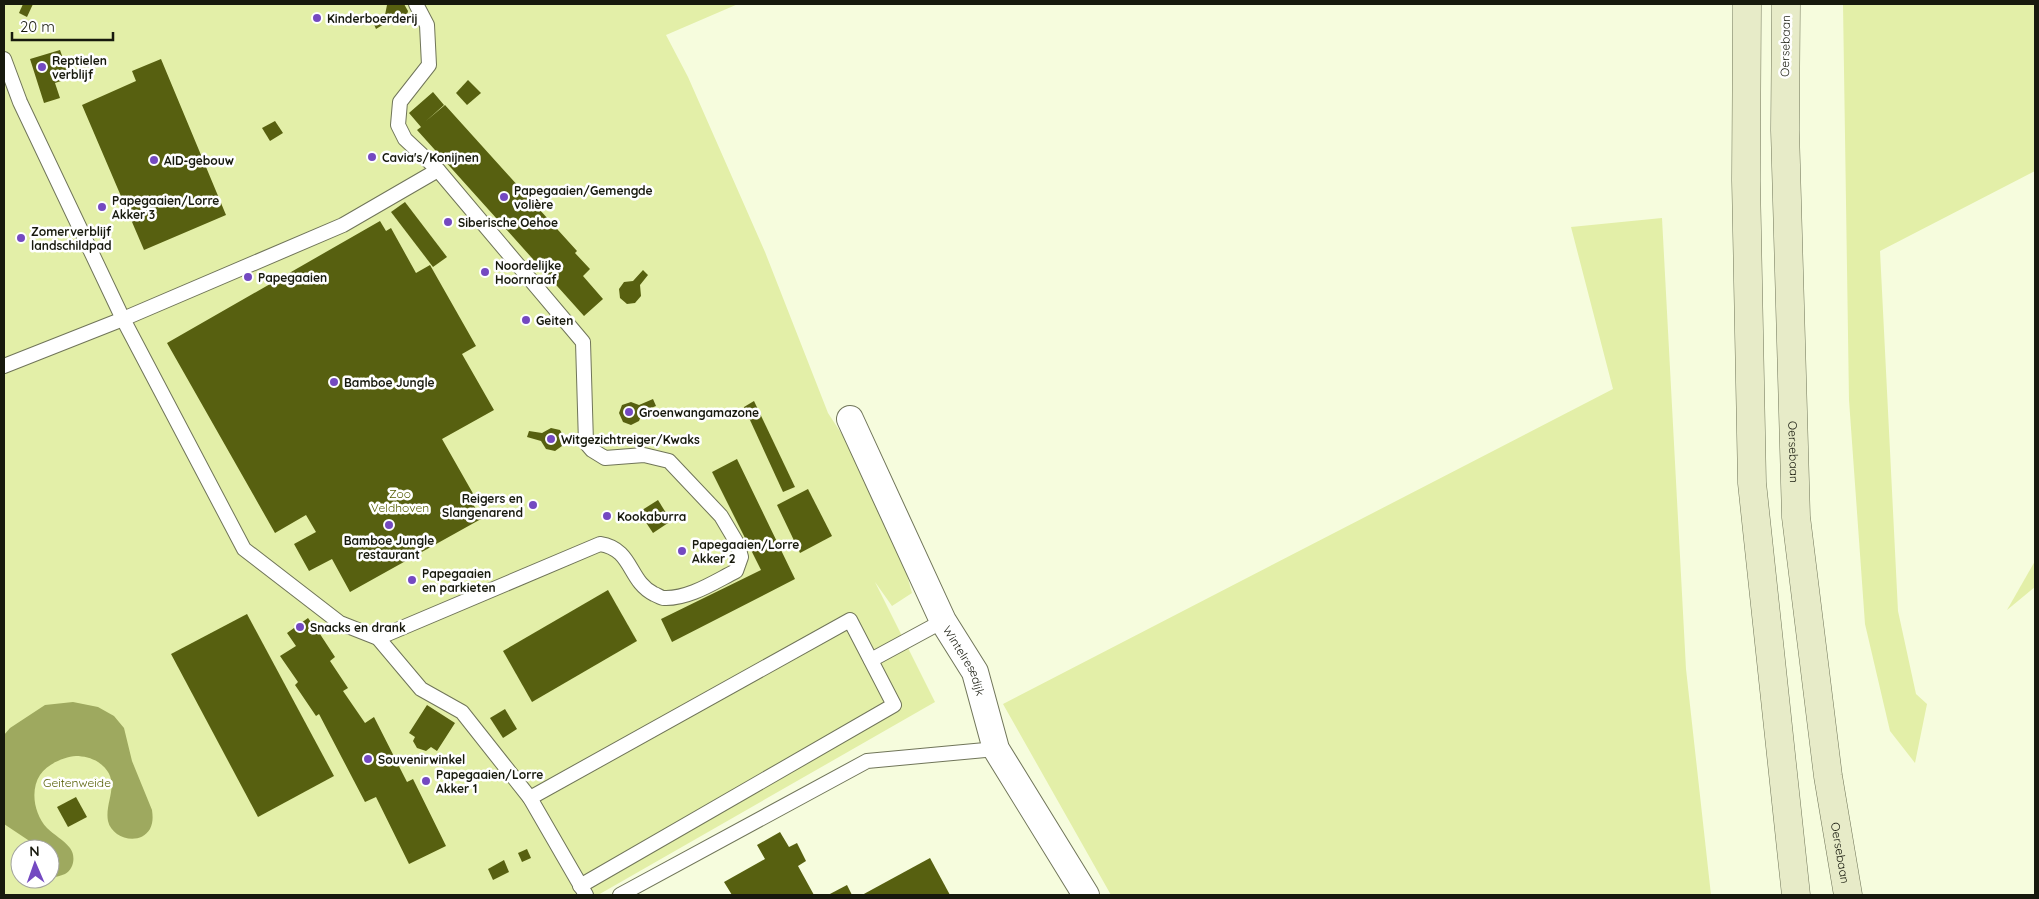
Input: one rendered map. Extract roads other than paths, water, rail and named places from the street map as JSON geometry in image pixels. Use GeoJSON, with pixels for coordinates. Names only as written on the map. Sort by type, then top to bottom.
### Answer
{"type":"FeatureCollection","features":[{"type":"Feature","properties":{"kind":"main road"},"geometry":{"type":"LineString","coordinates":[[1747,4],[1746,180],[1752,483],[1796,895]]}},
{"type":"Feature","properties":{"kind":"main road","name":"Oersebaan"},"geometry":{"type":"LineString","coordinates":[[1786,4],[1784,130],[1796,517],[1828,776],[1848,895]]}},
{"type":"Feature","properties":{"kind":"street","name":"Wintelresedijk"},"geometry":{"type":"LineString","coordinates":[[850,419],[943,621],[975,672],[996,749],[1086,895]]}},
{"type":"Feature","properties":{"kind":"lane"},"geometry":{"type":"LineString","coordinates":[[378,638],[600,544],[610,546],[621,553],[644,589],[663,598],[691,593],[736,571],[741,557],[737,543],[721,516],[669,461],[644,455],[605,458],[592,450],[586,443],[583,342],[438,170],[406,139],[398,125],[400,102],[429,65],[427,25],[416,4]]}},
{"type":"Feature","properties":{"kind":"lane"},"geometry":{"type":"LineString","coordinates":[[4,59],[20,102],[123,319],[244,549],[340,623],[378,638],[421,689],[462,712],[530,798],[583,891],[894,705],[850,620],[530,798]]}},
{"type":"Feature","properties":{"kind":"lane"},"geometry":{"type":"LineString","coordinates":[[4,366],[123,319],[343,226],[438,170]]}},
{"type":"Feature","properties":{"kind":"lane"},"geometry":{"type":"LineString","coordinates":[[871,660],[943,621]]}},
{"type":"Feature","properties":{"kind":"lane"},"geometry":{"type":"LineString","coordinates":[[620,895],[867,761],[996,749]]}},
{"type":"Feature","properties":{"kind":"place","name":"Kinderboerderij"},"geometry":{"type":"Point","coordinates":[317,18]}},
{"type":"Feature","properties":{"kind":"place","name":"Reptielen verblijf"},"geometry":{"type":"Point","coordinates":[42,67]}},
{"type":"Feature","properties":{"kind":"place","name":"Cavia's/Konijnen"},"geometry":{"type":"Point","coordinates":[372,157]}},
{"type":"Feature","properties":{"kind":"place","name":"AID-gebouw"},"geometry":{"type":"Point","coordinates":[154,160]}},
{"type":"Feature","properties":{"kind":"place","name":"Papegaaien/Gemengde volière"},"geometry":{"type":"Point","coordinates":[504,197]}},
{"type":"Feature","properties":{"kind":"place","name":"Papegaaien/Lorre Akker 3"},"geometry":{"type":"Point","coordinates":[102,207]}},
{"type":"Feature","properties":{"kind":"place","name":"Siberische Oehoe"},"geometry":{"type":"Point","coordinates":[448,222]}},
{"type":"Feature","properties":{"kind":"place","name":"Zomerverblijf landschildpad"},"geometry":{"type":"Point","coordinates":[21,238]}},
{"type":"Feature","properties":{"kind":"place","name":"Noordelijke Hoornraaf"},"geometry":{"type":"Point","coordinates":[485,272]}},
{"type":"Feature","properties":{"kind":"place","name":"Papegaaien"},"geometry":{"type":"Point","coordinates":[248,277]}},
{"type":"Feature","properties":{"kind":"place","name":"Geiten"},"geometry":{"type":"Point","coordinates":[526,320]}},
{"type":"Feature","properties":{"kind":"place","name":"Bamboe Jungle"},"geometry":{"type":"Point","coordinates":[334,382]}},
{"type":"Feature","properties":{"kind":"place","name":"Groenwangamazone"},"geometry":{"type":"Point","coordinates":[629,412]}},
{"type":"Feature","properties":{"kind":"place","name":"Witgezichtreiger/Kwaks"},"geometry":{"type":"Point","coordinates":[551,439]}},
{"type":"Feature","properties":{"kind":"place","name":"Reigers en Slangenarend"},"geometry":{"type":"Point","coordinates":[533,505]}},
{"type":"Feature","properties":{"kind":"place","name":"Kookaburra"},"geometry":{"type":"Point","coordinates":[607,516]}},
{"type":"Feature","properties":{"kind":"place","name":"Bamboe Jungle restaurant"},"geometry":{"type":"Point","coordinates":[389,525]}},
{"type":"Feature","properties":{"kind":"place","name":"Papegaaien/Lorre Akker 2"},"geometry":{"type":"Point","coordinates":[682,551]}},
{"type":"Feature","properties":{"kind":"place","name":"Papegaaien en parkieten"},"geometry":{"type":"Point","coordinates":[412,580]}},
{"type":"Feature","properties":{"kind":"place","name":"Snacks en drank"},"geometry":{"type":"Point","coordinates":[300,627]}},
{"type":"Feature","properties":{"kind":"place","name":"Souvenirwinkel"},"geometry":{"type":"Point","coordinates":[368,759]}},
{"type":"Feature","properties":{"kind":"place","name":"Papegaaien/Lorre Akker 1"},"geometry":{"type":"Point","coordinates":[426,781]}},
{"type":"Feature","properties":{"kind":"park label","name":"Zoo Veldhoven"},"geometry":{"type":"Point","coordinates":[400,500]}},
{"type":"Feature","properties":{"kind":"park label","name":"Geitenweide"},"geometry":{"type":"Point","coordinates":[77,782]}}]}
